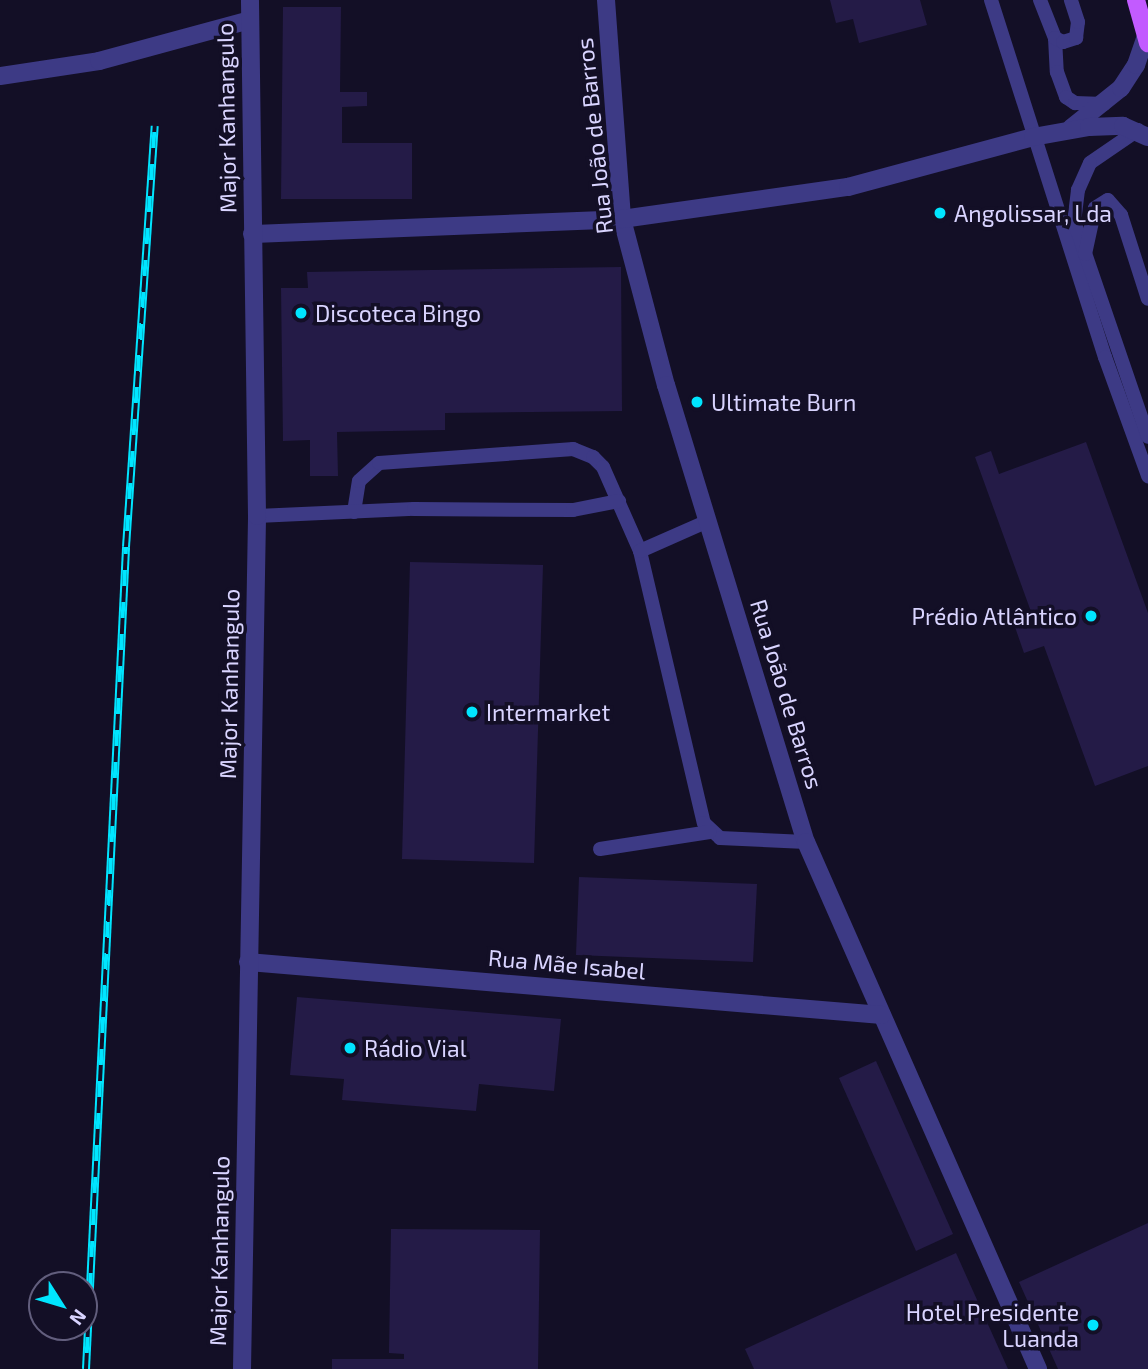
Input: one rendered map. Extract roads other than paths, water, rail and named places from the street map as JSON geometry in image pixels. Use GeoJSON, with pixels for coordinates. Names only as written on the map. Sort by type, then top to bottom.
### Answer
{"type":"FeatureCollection","features":[{"type":"Feature","properties":{"kind":"main road"},"geometry":{"type":"LineString","coordinates":[[1136,0],[1147,39]]}},
{"type":"Feature","properties":{"kind":"street","name":"Major Kanhangulo"},"geometry":{"type":"LineString","coordinates":[[242,1369],[257,516],[250,0]]}},
{"type":"Feature","properties":{"kind":"street","name":"Rua João de Barros"},"geometry":{"type":"LineString","coordinates":[[606,0],[622,219],[708,521],[807,842],[1038,1369]]}},
{"type":"Feature","properties":{"kind":"street"},"geometry":{"type":"LineString","coordinates":[[0,76],[99,61],[250,20]]}},
{"type":"Feature","properties":{"kind":"street"},"geometry":{"type":"LineString","coordinates":[[1065,131],[1106,104],[1136,65],[1147,39]]}},
{"type":"Feature","properties":{"kind":"street"},"geometry":{"type":"LineString","coordinates":[[252,234],[622,219],[848,187],[1065,131],[1123,126],[1143,133]]}},
{"type":"Feature","properties":{"kind":"street","name":"Rua Mãe Isabel"},"geometry":{"type":"LineString","coordinates":[[248,962],[882,1015]]}},
{"type":"Feature","properties":{"kind":"lane"},"geometry":{"type":"LineString","coordinates":[[991,0],[1148,476]]}},
{"type":"Feature","properties":{"kind":"lane"},"geometry":{"type":"LineString","coordinates":[[1040,0],[1055,38],[1057,72],[1066,97],[1075,103],[1106,104]]}},
{"type":"Feature","properties":{"kind":"lane"},"geometry":{"type":"LineString","coordinates":[[1055,38],[1063,42],[1076,38],[1078,22],[1071,0]]}},
{"type":"Feature","properties":{"kind":"lane"},"geometry":{"type":"LineString","coordinates":[[1143,133],[1090,163],[1078,190],[1074,220],[1084,262],[1148,437]]}},
{"type":"Feature","properties":{"kind":"lane"},"geometry":{"type":"LineString","coordinates":[[1084,262],[1095,208],[1108,200],[1121,215],[1148,299]]}},
{"type":"Feature","properties":{"kind":"lane"},"geometry":{"type":"LineString","coordinates":[[354,512],[359,481],[379,463],[573,449],[603,467],[640,551],[704,823],[710,832],[720,838],[807,842]]}},
{"type":"Feature","properties":{"kind":"lane"},"geometry":{"type":"LineString","coordinates":[[257,516],[354,512],[573,510],[619,501]]}},
{"type":"Feature","properties":{"kind":"lane"},"geometry":{"type":"LineString","coordinates":[[640,551],[708,521]]}},
{"type":"Feature","properties":{"kind":"lane"},"geometry":{"type":"LineString","coordinates":[[600,849],[710,832]]}},
{"type":"Feature","properties":{"kind":"railway"},"geometry":{"type":"LineString","coordinates":[[86,1369],[126,547],[155,126]]}},
{"type":"Feature","properties":{"kind":"place","name":"Angolissar, Lda"},"geometry":{"type":"Point","coordinates":[940,213]}},
{"type":"Feature","properties":{"kind":"place","name":"Discoteca Bingo"},"geometry":{"type":"Point","coordinates":[301,313]}},
{"type":"Feature","properties":{"kind":"place","name":"Ultimate Burn"},"geometry":{"type":"Point","coordinates":[697,402]}},
{"type":"Feature","properties":{"kind":"place","name":"Prédio Atlântico"},"geometry":{"type":"Point","coordinates":[1091,616]}},
{"type":"Feature","properties":{"kind":"place","name":"Intermarket"},"geometry":{"type":"Point","coordinates":[472,712]}},
{"type":"Feature","properties":{"kind":"place","name":"Rádio Vial"},"geometry":{"type":"Point","coordinates":[350,1048]}},
{"type":"Feature","properties":{"kind":"place","name":"Hotel Presidente Luanda"},"geometry":{"type":"Point","coordinates":[1093,1325]}}]}
